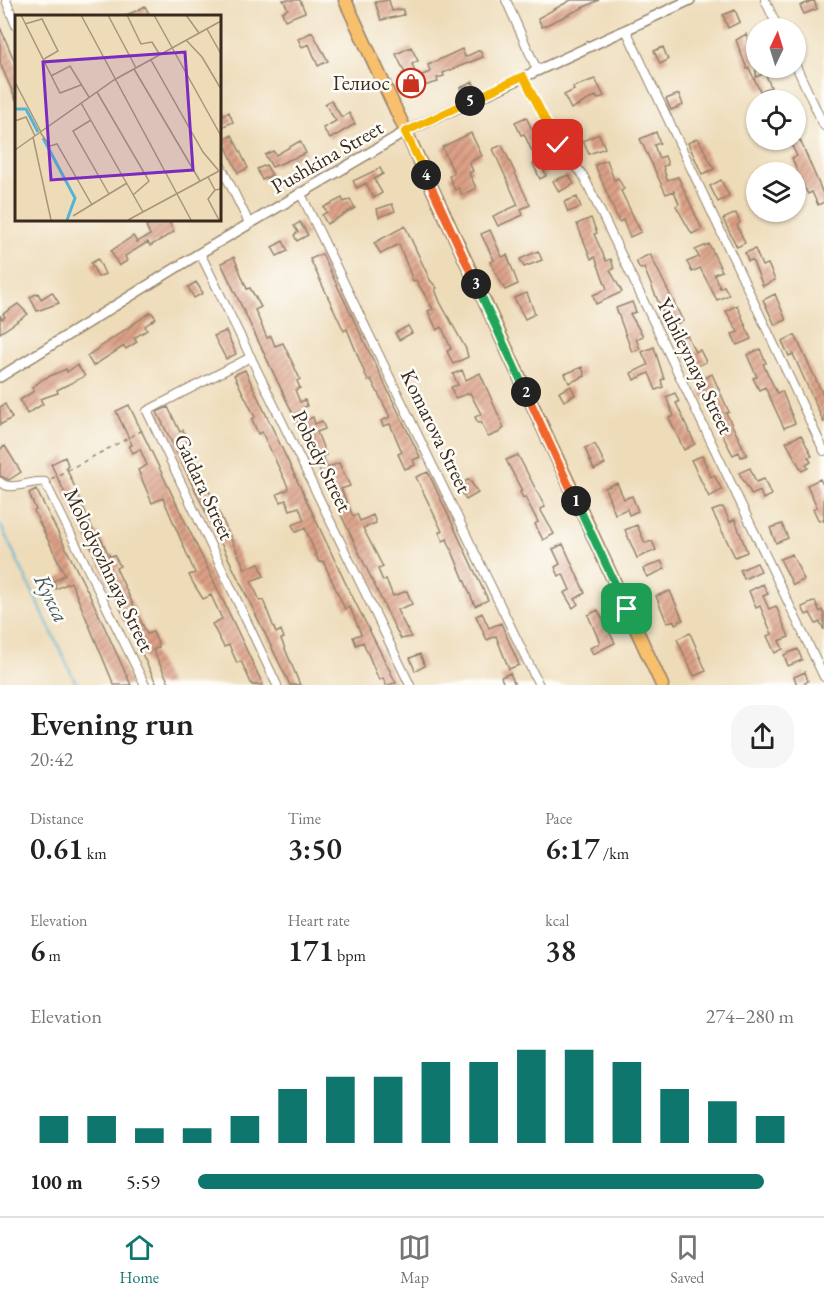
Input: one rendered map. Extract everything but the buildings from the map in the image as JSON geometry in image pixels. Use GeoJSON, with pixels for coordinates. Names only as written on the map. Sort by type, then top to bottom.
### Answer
{"type":"FeatureCollection","features":[{"type":"Feature","properties":{"kind":"main road"},"geometry":{"type":"LineString","coordinates":[[345,0],[662,685]]}},
{"type":"Feature","properties":{"kind":"street"},"geometry":{"type":"LineString","coordinates":[[6,0],[15,23]]}},
{"type":"Feature","properties":{"kind":"street"},"geometry":{"type":"LineString","coordinates":[[506,0],[537,70]]}},
{"type":"Feature","properties":{"kind":"street","name":"Pushkina Street"},"geometry":{"type":"LineString","coordinates":[[0,377],[200,252],[405,132],[626,30],[679,2],[690,0]]}},
{"type":"Feature","properties":{"kind":"street"},"geometry":{"type":"LineString","coordinates":[[765,0],[773,18]]}},
{"type":"Feature","properties":{"kind":"street"},"geometry":{"type":"LineString","coordinates":[[626,30],[824,451]]}},
{"type":"Feature","properties":{"kind":"street","name":"Yubileynaya Street"},"geometry":{"type":"LineString","coordinates":[[523,76],[558,145],[583,174],[824,677]]}},
{"type":"Feature","properties":{"kind":"street"},"geometry":{"type":"LineString","coordinates":[[802,78],[824,126]]}},
{"type":"Feature","properties":{"kind":"street"},"geometry":{"type":"LineString","coordinates":[[220,164],[249,224]]}},
{"type":"Feature","properties":{"kind":"street","name":"Komarova Street"},"geometry":{"type":"LineString","coordinates":[[300,192],[539,685]]}},
{"type":"Feature","properties":{"kind":"street","name":"Pobedy Street"},"geometry":{"type":"LineString","coordinates":[[200,252],[410,685]]}},
{"type":"Feature","properties":{"kind":"street","name":"Gaidara Street"},"geometry":{"type":"LineString","coordinates":[[251,357],[147,411],[277,685]]}},
{"type":"Feature","properties":{"kind":"street","name":"Molodyozhnaya Street"},"geometry":{"type":"LineString","coordinates":[[0,482],[4,487],[13,487],[36,480],[45,482],[145,685]]}},
{"type":"Feature","properties":{"kind":"path"},"geometry":{"type":"LineString","coordinates":[[45,482],[154,425]]}},
{"type":"Feature","properties":{"kind":"waterway","name":"Кукса"},"geometry":{"type":"LineString","coordinates":[[0,524],[77,685]]}},
{"type":"Feature","properties":{"kind":"place","name":"Гелиос"},"geometry":{"type":"Point","coordinates":[411,83]}},
{"type":"Feature","properties":{"kind":"route"},"geometry":{"type":"LineString","coordinates":[[558,145],[523,76],[405,132],[627,609]]}}]}
